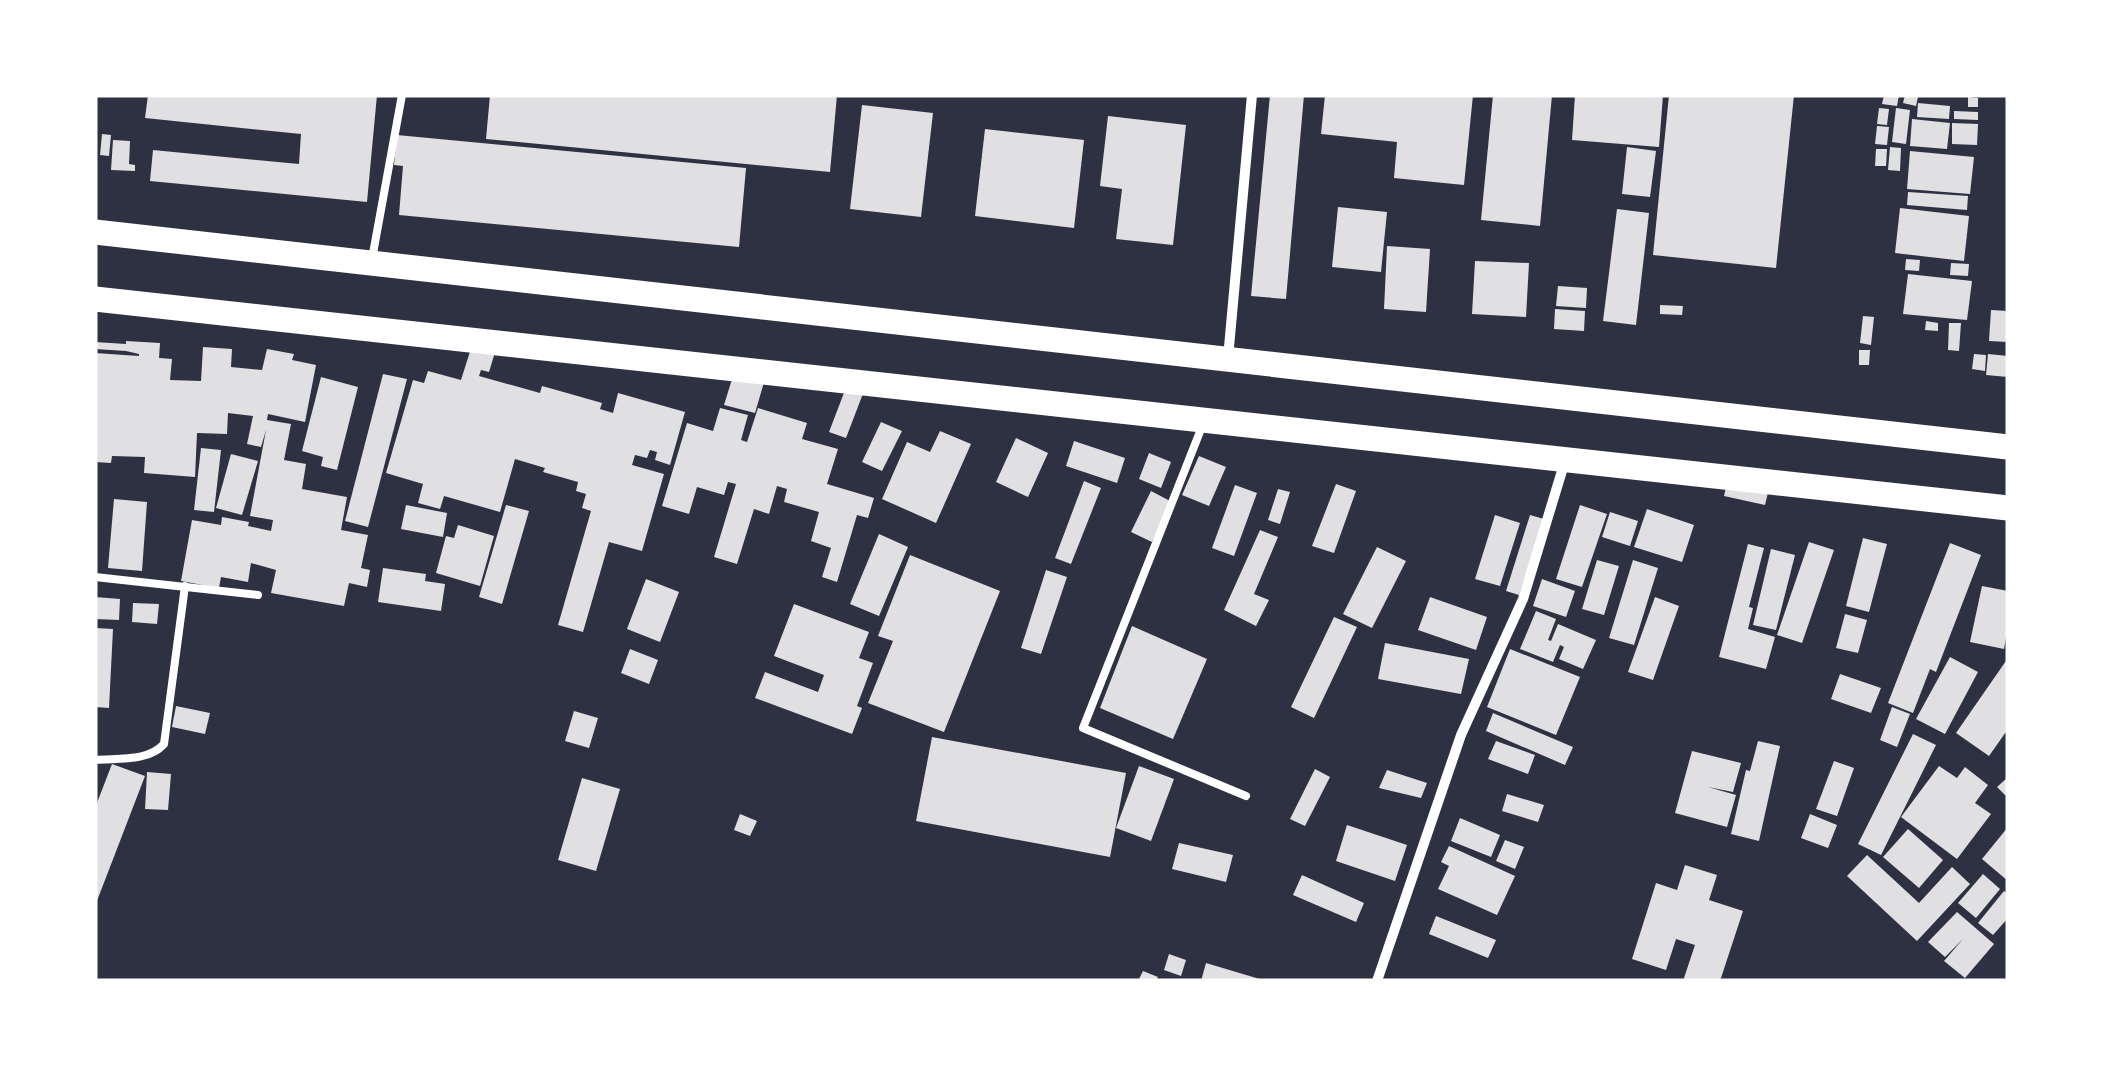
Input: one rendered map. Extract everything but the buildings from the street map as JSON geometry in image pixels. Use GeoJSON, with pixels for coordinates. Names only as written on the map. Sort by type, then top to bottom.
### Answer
{"type":"FeatureCollection","features":[{"type":"Feature","properties":{"kind":"highway"},"geometry":{"type":"LineString","coordinates":[[95,232],[2008,447]]}},
{"type":"Feature","properties":{"kind":"highway"},"geometry":{"type":"LineString","coordinates":[[95,299],[2008,508]]}},
{"type":"Feature","properties":{"kind":"street"},"geometry":{"type":"LineString","coordinates":[[1228,360],[1252,95]]}},
{"type":"Feature","properties":{"kind":"street"},"geometry":{"type":"LineString","coordinates":[[1377,981],[1462,735],[1523,599],[1565,460]]}},
{"type":"Feature","properties":{"kind":"lane"},"geometry":{"type":"LineString","coordinates":[[371,264],[402,95]]}},
{"type":"Feature","properties":{"kind":"lane"},"geometry":{"type":"LineString","coordinates":[[1204,420],[1083,728],[1246,796]]}},
{"type":"Feature","properties":{"kind":"lane"},"geometry":{"type":"LineString","coordinates":[[95,577],[258,596]]}},
{"type":"Feature","properties":{"kind":"lane"},"geometry":{"type":"LineString","coordinates":[[95,760],[142,757],[157,752],[164,744],[185,586]]}}]}
